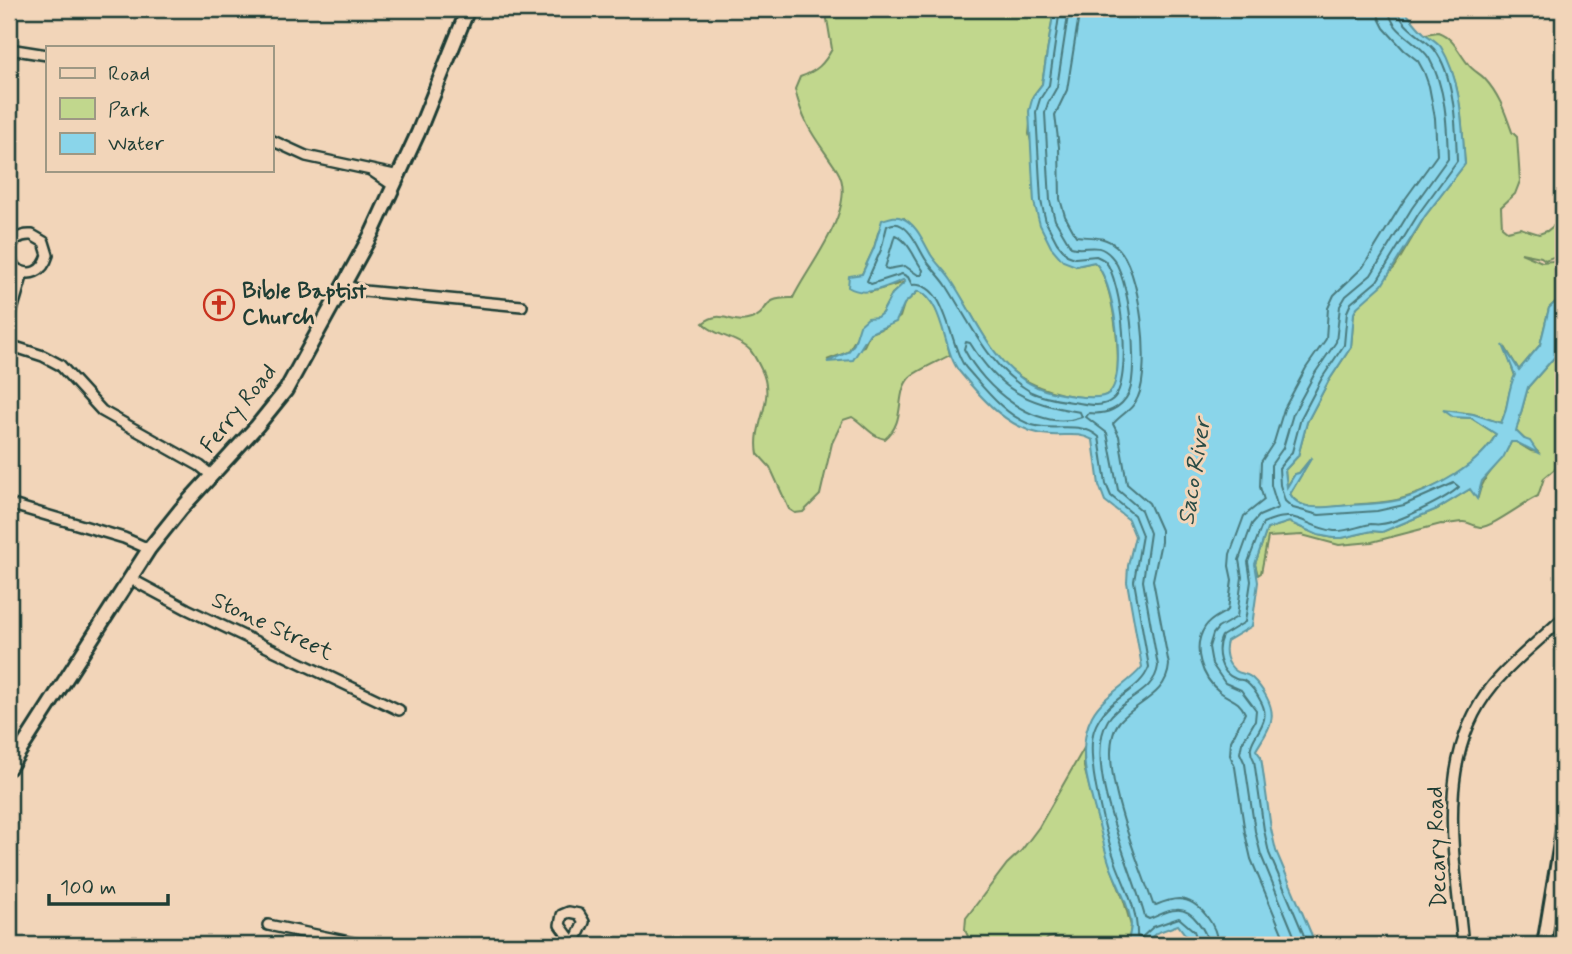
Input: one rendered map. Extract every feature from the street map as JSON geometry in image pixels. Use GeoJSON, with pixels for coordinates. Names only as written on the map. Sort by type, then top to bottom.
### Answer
{"type":"FeatureCollection","features":[{"type":"Feature","properties":{"kind":"main road","name":"Ferry Road"},"geometry":{"type":"LineString","coordinates":[[9,768],[149,549],[275,405],[295,375],[396,181],[468,9]]}},
{"type":"Feature","properties":{"kind":"main road"},"geometry":{"type":"LineString","coordinates":[[1544,945],[1563,831]]}},
{"type":"Feature","properties":{"kind":"street"},"geometry":{"type":"LineString","coordinates":[[9,49],[46,55]]}},
{"type":"Feature","properties":{"kind":"street"},"geometry":{"type":"LineString","coordinates":[[273,141],[306,156],[386,172],[396,181]]}},
{"type":"Feature","properties":{"kind":"street"},"geometry":{"type":"LineString","coordinates":[[23,235],[32,235],[44,242],[48,255],[45,264],[35,272],[23,273],[15,268],[9,254],[15,240],[23,235]]}},
{"type":"Feature","properties":{"kind":"street"},"geometry":{"type":"LineString","coordinates":[[9,321],[23,273]]}},
{"type":"Feature","properties":{"kind":"street"},"geometry":{"type":"LineString","coordinates":[[344,285],[364,291],[522,306]]}},
{"type":"Feature","properties":{"kind":"street"},"geometry":{"type":"LineString","coordinates":[[9,345],[43,356],[60,365],[105,414],[200,466],[211,475]]}},
{"type":"Feature","properties":{"kind":"street"},"geometry":{"type":"LineString","coordinates":[[9,504],[124,538],[149,549]]}},
{"type":"Feature","properties":{"kind":"street","name":"Stone Street"},"geometry":{"type":"LineString","coordinates":[[129,578],[187,609],[399,710]]}},
{"type":"Feature","properties":{"kind":"street","name":"Decary Road"},"geometry":{"type":"LineString","coordinates":[[1463,945],[1453,817],[1456,766],[1461,745],[1469,721],[1493,684],[1563,618]]}},
{"type":"Feature","properties":{"kind":"street"},"geometry":{"type":"LineString","coordinates":[[268,925],[332,941],[364,945]]}},
{"type":"Feature","properties":{"kind":"green space"},"geometry":{"type":"Polygon","coordinates":[[[831,9],[1054,9],[1042,84],[1033,96],[1029,134],[1033,149],[1034,202],[1076,266],[1094,262],[1101,270],[1115,320],[1117,373],[1112,390],[1095,398],[1050,391],[1020,377],[997,355],[959,294],[904,218],[878,233],[862,274],[870,292],[906,282],[892,294],[882,313],[856,338],[848,352],[827,360],[864,346],[870,333],[886,327],[900,317],[904,304],[918,291],[931,301],[936,309],[950,355],[910,377],[902,391],[896,424],[885,439],[876,436],[852,417],[843,420],[832,443],[820,495],[803,512],[795,513],[789,509],[770,467],[758,454],[758,432],[766,402],[765,381],[761,369],[752,352],[745,346],[703,323],[716,317],[744,321],[762,313],[770,302],[793,298],[837,218],[842,201],[842,185],[837,170],[807,123],[795,89],[800,77],[819,66],[832,49],[827,19],[831,9]]]}},
{"type":"Feature","properties":{"kind":"green space"},"geometry":{"type":"Polygon","coordinates":[[[1438,32],[1452,42],[1470,66],[1494,90],[1512,132],[1517,137],[1520,181],[1515,194],[1501,207],[1502,227],[1507,231],[1520,228],[1539,234],[1563,218],[1563,257],[1559,255],[1545,260],[1521,253],[1542,262],[1563,260],[1563,295],[1549,308],[1540,345],[1519,370],[1505,347],[1515,376],[1501,423],[1473,414],[1451,411],[1453,417],[1471,418],[1496,434],[1489,446],[1469,466],[1443,482],[1397,500],[1326,508],[1309,507],[1295,500],[1290,494],[1311,458],[1299,473],[1295,474],[1287,487],[1285,470],[1298,456],[1307,422],[1328,382],[1351,347],[1354,313],[1395,267],[1425,216],[1465,164],[1461,111],[1453,76],[1447,60],[1425,34],[1438,32]]]}},
{"type":"Feature","properties":{"kind":"green space"},"geometry":{"type":"Polygon","coordinates":[[[1563,325],[1563,354],[1560,358],[1563,374],[1563,462],[1544,478],[1538,496],[1492,523],[1480,527],[1463,522],[1441,524],[1372,542],[1339,545],[1302,535],[1268,537],[1261,573],[1258,575],[1255,564],[1267,529],[1289,522],[1318,535],[1333,538],[1372,531],[1382,532],[1437,509],[1470,489],[1478,497],[1484,482],[1511,442],[1538,452],[1516,431],[1528,387],[1559,352],[1563,325]]]}},
{"type":"Feature","properties":{"kind":"green space"},"geometry":{"type":"Polygon","coordinates":[[[1084,748],[1084,767],[1110,865],[1131,926],[1128,945],[1073,945],[1054,937],[1048,938],[1043,945],[972,945],[965,930],[966,918],[1039,827],[1084,748]]]}},
{"type":"Feature","properties":{"kind":"water","name":"Saco River"},"geometry":{"type":"Polygon","coordinates":[[[1054,9],[1402,9],[1439,45],[1448,60],[1460,104],[1465,164],[1425,216],[1382,285],[1357,307],[1354,313],[1351,347],[1328,382],[1307,422],[1298,456],[1285,470],[1287,487],[1295,474],[1299,473],[1312,457],[1290,494],[1301,504],[1326,507],[1399,500],[1440,484],[1467,466],[1489,445],[1496,434],[1471,418],[1453,417],[1443,410],[1473,414],[1501,423],[1515,375],[1503,345],[1519,370],[1540,345],[1549,308],[1563,295],[1563,325],[1559,352],[1528,387],[1516,431],[1530,441],[1538,453],[1511,442],[1503,458],[1482,481],[1477,499],[1470,489],[1437,509],[1382,532],[1372,531],[1333,538],[1318,535],[1289,522],[1267,529],[1255,564],[1258,582],[1252,626],[1227,641],[1226,653],[1233,668],[1251,677],[1263,691],[1271,709],[1270,725],[1256,750],[1261,757],[1271,829],[1276,851],[1316,945],[1193,945],[1178,925],[1156,933],[1144,945],[1128,945],[1130,917],[1105,850],[1085,768],[1084,742],[1097,708],[1142,667],[1127,582],[1135,536],[1128,519],[1105,501],[1099,485],[1093,440],[1077,435],[1037,433],[1011,422],[999,413],[959,371],[933,305],[927,296],[918,291],[904,304],[896,322],[870,333],[853,360],[827,362],[848,352],[854,344],[860,325],[868,318],[882,313],[892,294],[905,282],[903,280],[883,288],[861,292],[848,287],[849,276],[862,274],[874,248],[882,220],[897,217],[907,221],[915,229],[951,280],[997,355],[1022,378],[1037,387],[1063,394],[1095,397],[1109,393],[1115,383],[1118,348],[1113,305],[1107,286],[1094,262],[1076,266],[1063,261],[1051,247],[1040,225],[1034,202],[1029,111],[1033,96],[1042,84],[1054,9]]]}},
{"type":"Feature","properties":{"kind":"place","name":"Bible Baptist Church"},"geometry":{"type":"Point","coordinates":[219,305]}}]}
